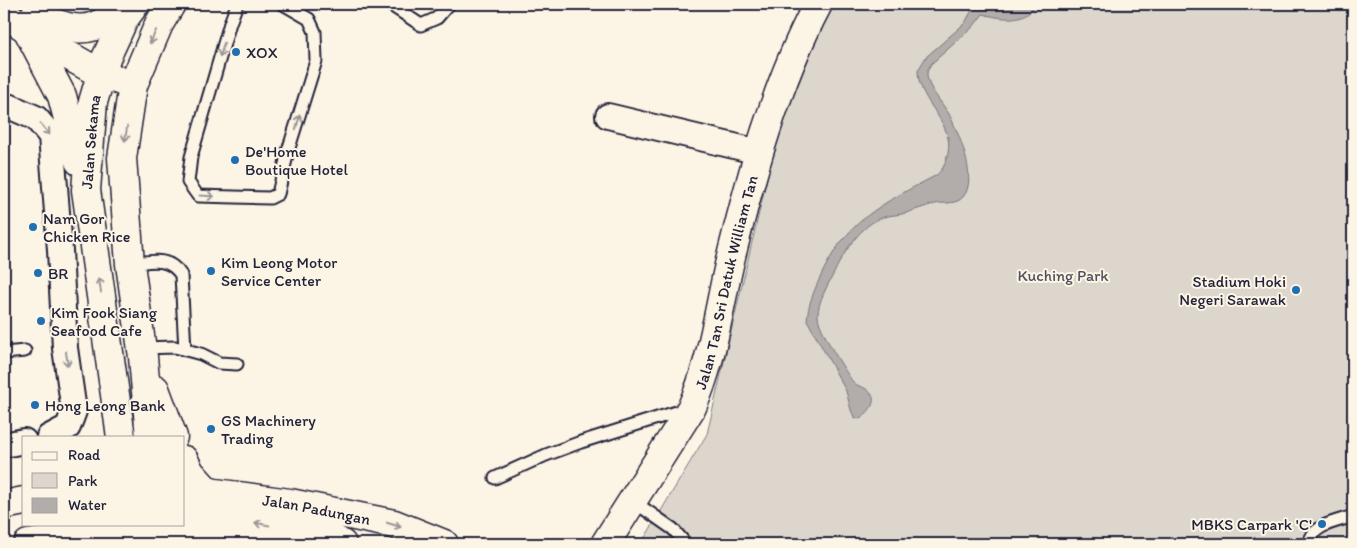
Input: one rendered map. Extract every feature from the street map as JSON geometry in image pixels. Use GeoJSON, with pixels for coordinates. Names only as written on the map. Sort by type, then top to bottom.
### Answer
{"type":"FeatureCollection","features":[{"type":"Feature","properties":{"kind":"main road"},"geometry":{"type":"LineString","coordinates":[[20,15],[65,28],[85,29],[105,21],[124,4]]}},
{"type":"Feature","properties":{"kind":"main road","name":"Jalan Sekama"},"geometry":{"type":"LineString","coordinates":[[121,436],[86,190],[91,116],[103,66],[124,19],[135,4]]}},
{"type":"Feature","properties":{"kind":"main road","name":"Jalan Sekama"},"geometry":{"type":"LineString","coordinates":[[150,436],[142,353],[130,264],[122,158],[136,78],[159,24],[171,4]]}},
{"type":"Feature","properties":{"kind":"main road","name":"Jalan Tan Sri Datuk William Tan"},"geometry":{"type":"LineString","coordinates":[[606,544],[692,407],[701,386],[709,358],[729,264],[759,152],[792,60],[818,4]]}},
{"type":"Feature","properties":{"kind":"main road"},"geometry":{"type":"LineString","coordinates":[[20,15],[66,54],[136,78]]}},
{"type":"Feature","properties":{"kind":"main road"},"geometry":{"type":"LineString","coordinates":[[20,15],[62,96],[86,190]]}},
{"type":"Feature","properties":{"kind":"main road"},"geometry":{"type":"LineString","coordinates":[[142,353],[173,436]]}},
{"type":"Feature","properties":{"kind":"main road"},"geometry":{"type":"LineString","coordinates":[[102,436],[107,420],[113,381]]}},
{"type":"Feature","properties":{"kind":"main road"},"geometry":{"type":"LineString","coordinates":[[185,462],[196,491]]}},
{"type":"Feature","properties":{"kind":"main road","name":"Jalan Padungan"},"geometry":{"type":"LineString","coordinates":[[196,491],[290,503],[394,524],[444,544]]}},
{"type":"Feature","properties":{"kind":"main road"},"geometry":{"type":"LineString","coordinates":[[4,505],[22,501]]}},
{"type":"Feature","properties":{"kind":"main road"},"geometry":{"type":"LineString","coordinates":[[185,512],[234,519],[332,538],[342,544]]}},
{"type":"Feature","properties":{"kind":"main road"},"geometry":{"type":"LineString","coordinates":[[28,544],[124,528],[246,544]]}},
{"type":"Feature","properties":{"kind":"street"},"geometry":{"type":"LineString","coordinates":[[4,107],[11,107],[36,118],[51,136],[65,348],[74,411],[68,427],[51,436]]}},
{"type":"Feature","properties":{"kind":"street"},"geometry":{"type":"LineString","coordinates":[[608,116],[759,152]]}},
{"type":"Feature","properties":{"kind":"street"},"geometry":{"type":"LineString","coordinates":[[4,445],[22,441]]}},
{"type":"Feature","properties":{"kind":"lane"},"geometry":{"type":"LineString","coordinates":[[237,4],[191,157],[188,182],[198,196],[270,198],[278,194],[288,151],[316,62],[315,32],[309,19],[283,4]]}},
{"type":"Feature","properties":{"kind":"lane"},"geometry":{"type":"LineString","coordinates":[[389,4],[421,25],[438,18],[449,4]]}},
{"type":"Feature","properties":{"kind":"lane"},"geometry":{"type":"LineString","coordinates":[[130,264],[163,261],[175,266],[181,275],[185,350]]}},
{"type":"Feature","properties":{"kind":"lane"},"geometry":{"type":"LineString","coordinates":[[142,353],[175,347],[200,354],[219,363],[236,364]]}},
{"type":"Feature","properties":{"kind":"lane"},"geometry":{"type":"LineString","coordinates":[[4,353],[25,351]]}},
{"type":"Feature","properties":{"kind":"lane"},"geometry":{"type":"LineString","coordinates":[[495,478],[546,455],[582,442],[692,407]]}},
{"type":"Feature","properties":{"kind":"lane"},"geometry":{"type":"LineString","coordinates":[[633,501],[673,529],[686,544]]}},
{"type":"Feature","properties":{"kind":"lane"},"geometry":{"type":"LineString","coordinates":[[1309,544],[1310,537],[1316,529],[1353,516]]}},
{"type":"Feature","properties":{"kind":"green space","name":"Kuching Park"},"geometry":{"type":"Polygon","coordinates":[[[834,4],[1353,4],[1353,544],[641,544],[707,434],[777,136],[826,16],[834,4]]]}},
{"type":"Feature","properties":{"kind":"water"},"geometry":{"type":"Polygon","coordinates":[[[959,4],[1036,4],[1026,14],[1019,17],[1005,18],[983,14],[973,27],[931,64],[928,70],[927,75],[930,85],[949,114],[962,143],[969,179],[963,197],[954,202],[935,204],[906,213],[884,217],[868,226],[848,248],[824,293],[818,315],[822,329],[853,382],[866,389],[873,397],[870,409],[860,419],[854,417],[846,391],[807,320],[810,305],[829,260],[840,243],[853,229],[866,216],[935,176],[943,167],[949,147],[947,136],[943,125],[919,82],[918,70],[926,57],[965,23],[972,10],[959,4]]]}},
{"type":"Feature","properties":{"kind":"place","name":"XOX"},"geometry":{"type":"Point","coordinates":[236,52]}},
{"type":"Feature","properties":{"kind":"place","name":"De'Home Boutique Hotel"},"geometry":{"type":"Point","coordinates":[235,160]}},
{"type":"Feature","properties":{"kind":"place","name":"Nam Gor Chicken Rice"},"geometry":{"type":"Point","coordinates":[33,227]}},
{"type":"Feature","properties":{"kind":"place","name":"Kim Leong Motor Service Center"},"geometry":{"type":"Point","coordinates":[211,271]}},
{"type":"Feature","properties":{"kind":"place","name":"BR"},"geometry":{"type":"Point","coordinates":[38,273]}},
{"type":"Feature","properties":{"kind":"place","name":"Stadium Hoki Negeri Sarawak"},"geometry":{"type":"Point","coordinates":[1296,290]}},
{"type":"Feature","properties":{"kind":"place","name":"Kim Fook Siang Seafood Cafe"},"geometry":{"type":"Point","coordinates":[41,321]}},
{"type":"Feature","properties":{"kind":"place","name":"Hong Leong Bank"},"geometry":{"type":"Point","coordinates":[35,405]}},
{"type":"Feature","properties":{"kind":"place","name":"GS Machinery Trading"},"geometry":{"type":"Point","coordinates":[211,429]}},
{"type":"Feature","properties":{"kind":"place","name":"MBKS Carpark 'C'"},"geometry":{"type":"Point","coordinates":[1322,524]}}]}
